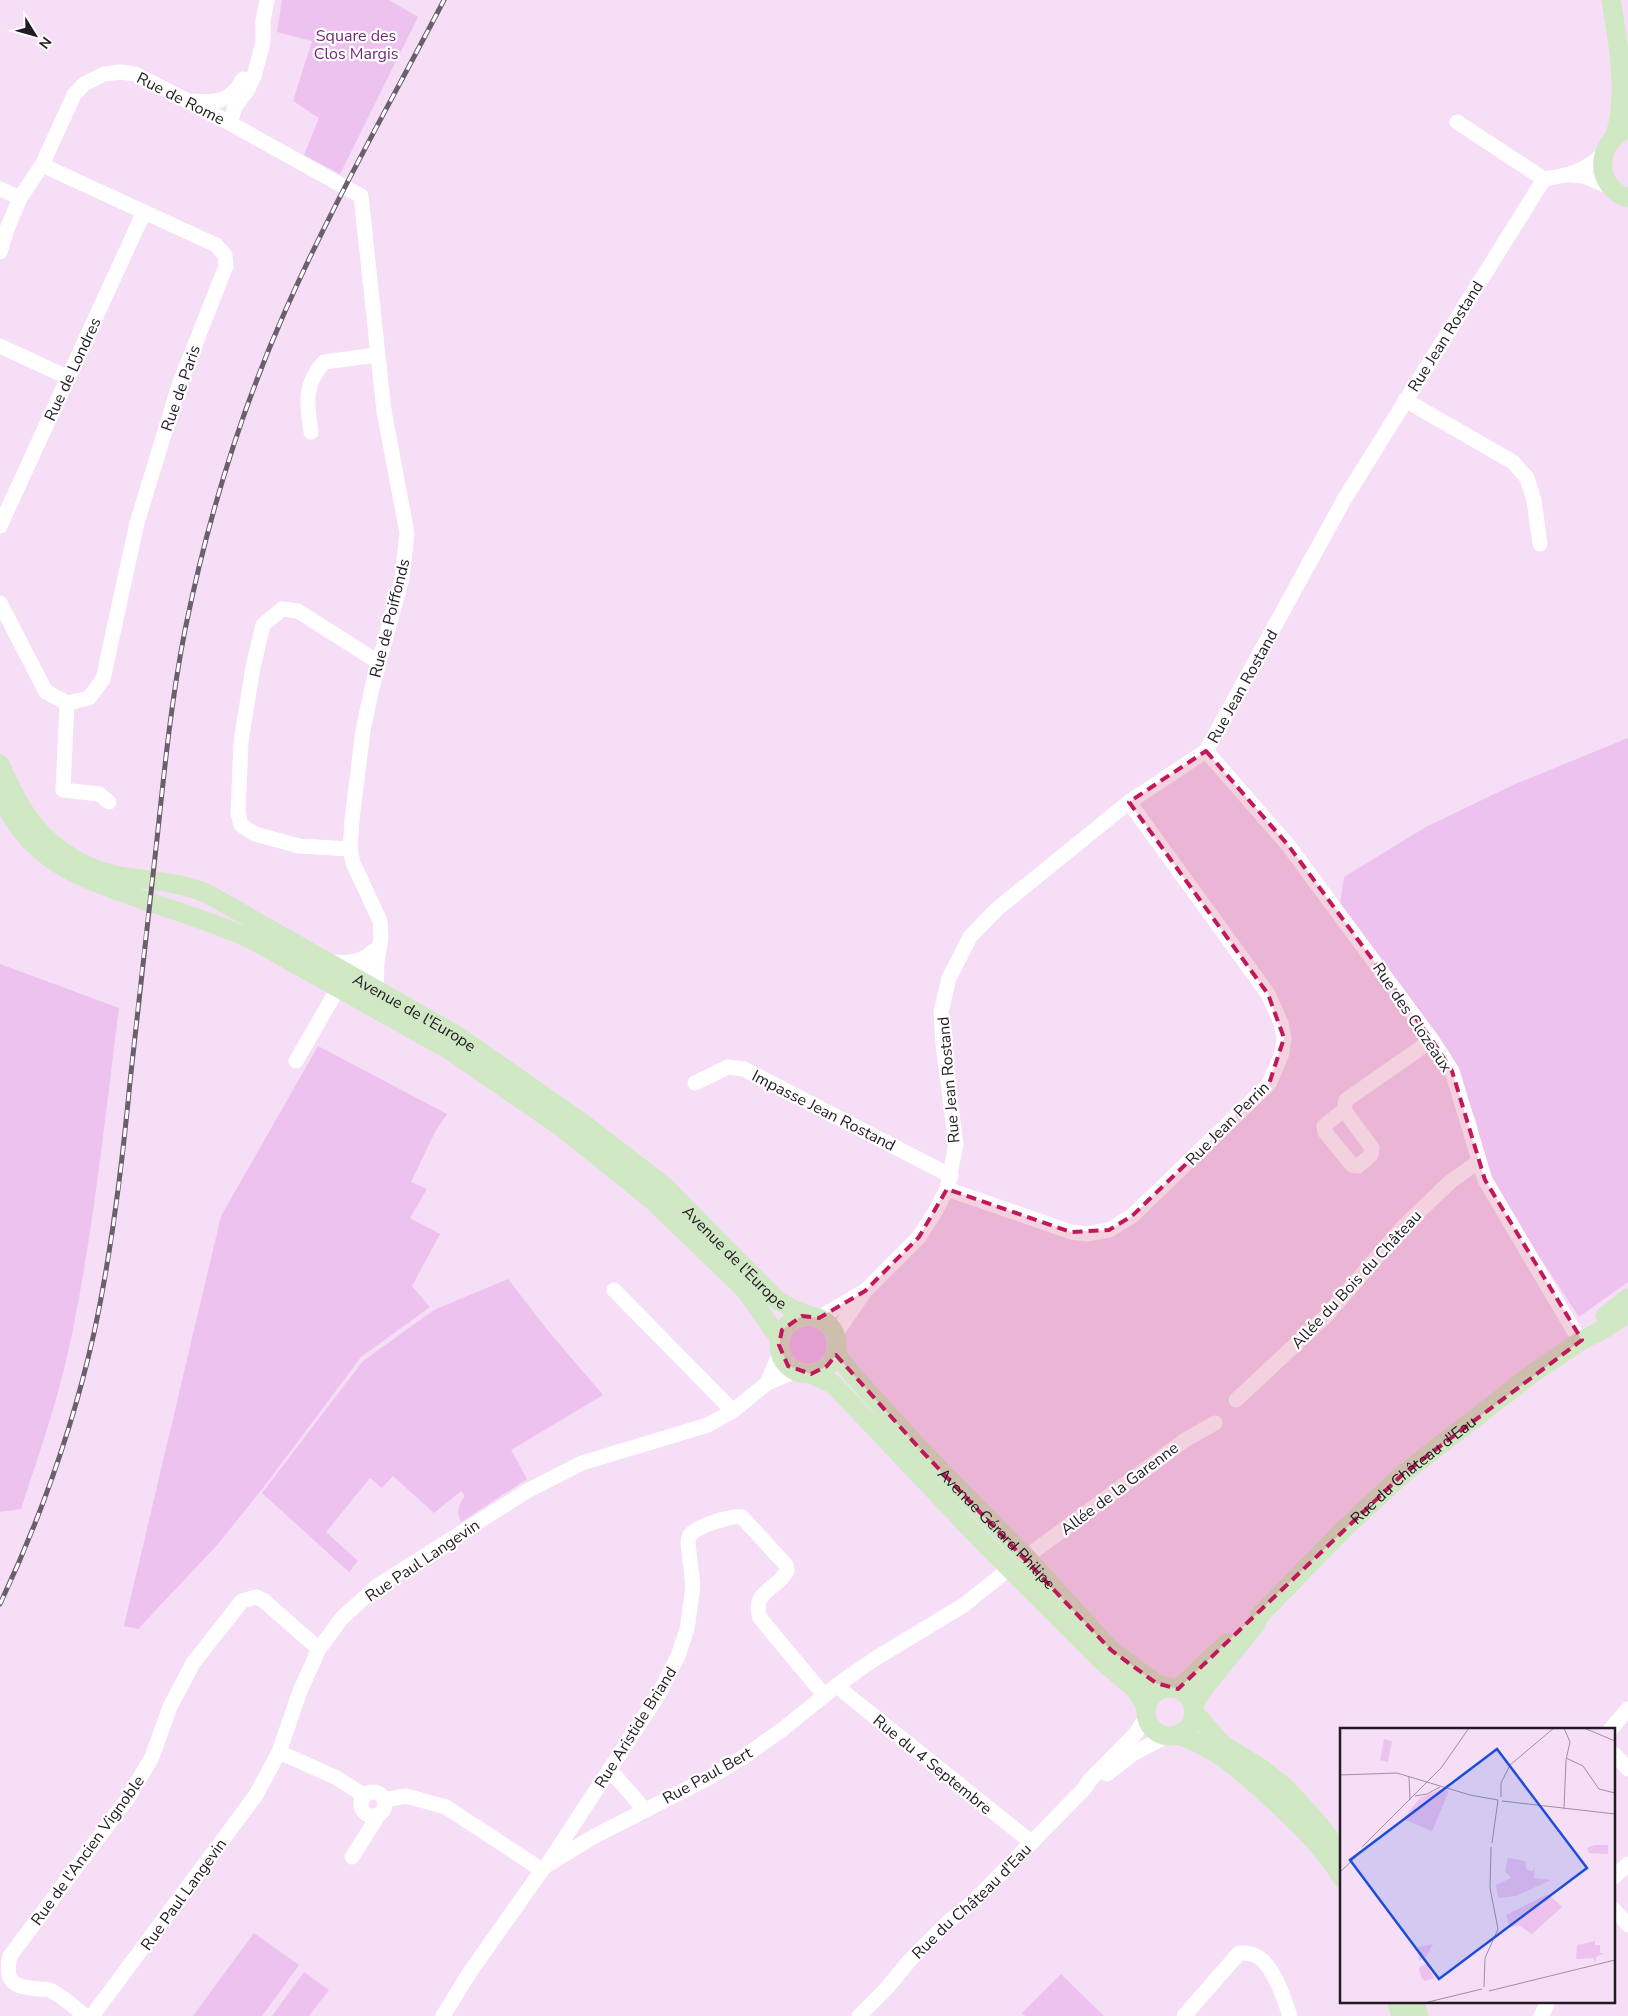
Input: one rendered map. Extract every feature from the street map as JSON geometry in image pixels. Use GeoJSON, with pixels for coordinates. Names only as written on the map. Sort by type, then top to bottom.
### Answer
{"type":"FeatureCollection","features":[{"type":"Feature","properties":{"kind":"main road"},"geometry":{"type":"LineString","coordinates":[[1611,0],[1625,80],[1620,119],[1622,132],[1608,144],[1603,154],[1602,168],[1621,196]]}},
{"type":"Feature","properties":{"kind":"main road","name":"Avenue de l'Europe"},"geometry":{"type":"LineString","coordinates":[[0,764],[24,812],[41,832],[66,854],[87,866],[103,872],[180,884],[201,891],[329,962],[348,983],[376,989],[458,1036],[584,1124],[663,1186],[777,1300],[792,1309],[814,1317]]}},
{"type":"Feature","properties":{"kind":"main road","name":"Avenue de l'Europe"},"geometry":{"type":"LineString","coordinates":[[0,794],[8,824],[43,854],[76,875],[237,933],[348,983],[561,1127],[652,1200],[746,1291],[780,1345]]}},
{"type":"Feature","properties":{"kind":"main road","name":"Rue du Château d'Eau"},"geometry":{"type":"LineString","coordinates":[[1582,1340],[1601,1320],[1628,1298]]}},
{"type":"Feature","properties":{"kind":"main road","name":"Rue du Château d'Eau"},"geometry":{"type":"LineString","coordinates":[[1194,1709],[1204,1688],[1256,1624],[1258,1617],[1344,1529],[1403,1474],[1533,1373],[1582,1340],[1606,1328],[1628,1313]]}},
{"type":"Feature","properties":{"kind":"main road"},"geometry":{"type":"LineString","coordinates":[[802,1316],[814,1317],[826,1322],[836,1343],[833,1360],[827,1366],[803,1372],[783,1360],[780,1345],[787,1324],[802,1316]]}},
{"type":"Feature","properties":{"kind":"main road","name":"Avenue Gérard Philipe"},"geometry":{"type":"LineString","coordinates":[[836,1343],[852,1374],[906,1434],[1026,1557],[1111,1650],[1156,1684],[1175,1689]]}},
{"type":"Feature","properties":{"kind":"main road","name":"Avenue Gérard Philipe"},"geometry":{"type":"LineString","coordinates":[[803,1372],[833,1384],[982,1541],[1103,1662],[1136,1690],[1146,1713]]}},
{"type":"Feature","properties":{"kind":"main road","name":"Rue du Château d'Eau"},"geometry":{"type":"LineString","coordinates":[[1175,1689],[1250,1619],[1258,1617]]}},
{"type":"Feature","properties":{"kind":"main road"},"geometry":{"type":"LineString","coordinates":[[1340,1851],[1316,1821],[1285,1787],[1261,1768],[1222,1744],[1194,1709],[1188,1696],[1175,1689],[1159,1690],[1148,1700],[1146,1713],[1152,1728],[1203,1745],[1252,1780],[1306,1830],[1340,1875]]}},
{"type":"Feature","properties":{"kind":"main road"},"geometry":{"type":"LineString","coordinates":[[1172,1736],[1189,1726],[1194,1709]]}},
{"type":"Feature","properties":{"kind":"main road"},"geometry":{"type":"LineString","coordinates":[[1397,2004],[1401,2016]]}},
{"type":"Feature","properties":{"kind":"main road"},"geometry":{"type":"LineString","coordinates":[[1415,2004],[1419,2016]]}},
{"type":"Feature","properties":{"kind":"street"},"geometry":{"type":"LineString","coordinates":[[223,119],[235,107],[248,89],[254,76],[263,43],[263,21],[267,0]]}},
{"type":"Feature","properties":{"kind":"street"},"geometry":{"type":"LineString","coordinates":[[189,101],[212,103],[226,99],[234,92],[244,76],[257,32],[263,21]]}},
{"type":"Feature","properties":{"kind":"street","name":"Rue de Rome"},"geometry":{"type":"LineString","coordinates":[[0,252],[7,228],[20,198],[42,165],[74,95],[84,84],[104,74],[121,72],[134,74],[223,119],[361,196]]}},
{"type":"Feature","properties":{"kind":"street"},"geometry":{"type":"LineString","coordinates":[[223,119],[226,99]]}},
{"type":"Feature","properties":{"kind":"street"},"geometry":{"type":"LineString","coordinates":[[1457,122],[1544,179],[1571,175],[1584,176],[1621,196]]}},
{"type":"Feature","properties":{"kind":"street"},"geometry":{"type":"LineString","coordinates":[[1571,175],[1584,169],[1603,154]]}},
{"type":"Feature","properties":{"kind":"street","name":"Rue de Paris"},"geometry":{"type":"LineString","coordinates":[[42,165],[216,245],[225,255],[226,266],[179,385],[136,523],[103,680],[89,698],[67,703]]}},
{"type":"Feature","properties":{"kind":"street","name":"Rue Jean Rostand"},"geometry":{"type":"LineString","coordinates":[[836,1343],[865,1291],[920,1236],[936,1212],[949,1183],[956,1144],[943,1045],[941,1012],[949,978],[970,937],[997,909],[1129,802],[1206,751],[1345,498],[1544,179]]}},
{"type":"Feature","properties":{"kind":"street"},"geometry":{"type":"LineString","coordinates":[[0,189],[20,198]]}},
{"type":"Feature","properties":{"kind":"street","name":"Rue de Poiffonds"},"geometry":{"type":"LineString","coordinates":[[361,196],[384,411],[407,533],[402,578],[378,662],[363,730],[350,849],[353,863],[380,921],[381,936],[377,962],[376,989]]}},
{"type":"Feature","properties":{"kind":"street","name":"Rue de Londres"},"geometry":{"type":"LineString","coordinates":[[0,526],[144,212]]}},
{"type":"Feature","properties":{"kind":"street"},"geometry":{"type":"LineString","coordinates":[[0,346],[67,377]]}},
{"type":"Feature","properties":{"kind":"street"},"geometry":{"type":"LineString","coordinates":[[311,432],[306,400],[313,374],[324,362],[377,355]]}},
{"type":"Feature","properties":{"kind":"street"},"geometry":{"type":"LineString","coordinates":[[1405,400],[1513,462],[1527,478],[1534,500],[1540,544]]}},
{"type":"Feature","properties":{"kind":"street"},"geometry":{"type":"LineString","coordinates":[[0,603],[46,692],[67,703],[63,790],[99,794],[109,802]]}},
{"type":"Feature","properties":{"kind":"street"},"geometry":{"type":"LineString","coordinates":[[350,849],[299,846],[255,834],[241,825],[238,813],[244,713],[262,624],[282,608],[298,611],[378,662]]}},
{"type":"Feature","properties":{"kind":"street","name":"Rue des Clozeaux"},"geometry":{"type":"LineString","coordinates":[[1206,751],[1293,852],[1432,1040],[1452,1070],[1478,1162],[1485,1180],[1574,1331],[1582,1340]]}},
{"type":"Feature","properties":{"kind":"street","name":"Rue Jean Perrin"},"geometry":{"type":"LineString","coordinates":[[949,1183],[1071,1232],[1087,1234],[1109,1230],[1132,1216],[1248,1106],[1272,1079],[1282,1053],[1284,1038],[1282,1023],[1268,994],[1129,802]]}},
{"type":"Feature","properties":{"kind":"street"},"geometry":{"type":"LineString","coordinates":[[329,962],[349,963],[360,961],[379,945]]}},
{"type":"Feature","properties":{"kind":"street"},"geometry":{"type":"LineString","coordinates":[[296,1061],[348,983],[379,945]]}},
{"type":"Feature","properties":{"kind":"street"},"geometry":{"type":"LineString","coordinates":[[1344,1110],[1346,1100],[1432,1040]]}},
{"type":"Feature","properties":{"kind":"street","name":"Impasse Jean Rostand"},"geometry":{"type":"LineString","coordinates":[[695,1082],[728,1067],[744,1069],[949,1183]]}},
{"type":"Feature","properties":{"kind":"street","name":"Allée du Bois du Château"},"geometry":{"type":"LineString","coordinates":[[1236,1400],[1326,1316],[1403,1227],[1450,1182],[1478,1162]]}},
{"type":"Feature","properties":{"kind":"street"},"geometry":{"type":"LineString","coordinates":[[614,1290],[733,1411]]}},
{"type":"Feature","properties":{"kind":"street","name":"Rue Jean Rostand"},"geometry":{"type":"LineString","coordinates":[[814,1317],[865,1291]]}},
{"type":"Feature","properties":{"kind":"street","name":"Rue Paul Langevin"},"geometry":{"type":"LineString","coordinates":[[767,1384],[780,1345]]}},
{"type":"Feature","properties":{"kind":"street","name":"Rue Paul Langevin"},"geometry":{"type":"LineString","coordinates":[[92,2016],[256,1795],[279,1752],[300,1691],[319,1649],[342,1618],[377,1586],[527,1491],[582,1463],[708,1425],[733,1411],[767,1384],[803,1372]]}},
{"type":"Feature","properties":{"kind":"street","name":"Allée de la Garenne"},"geometry":{"type":"LineString","coordinates":[[1026,1557],[1185,1440],[1215,1423]]}},
{"type":"Feature","properties":{"kind":"street","name":"Rue Aristide Briand"},"geometry":{"type":"LineString","coordinates":[[544,1868],[659,1694],[683,1643],[693,1587],[688,1543],[689,1536],[694,1531],[735,1516],[746,1520],[786,1565],[787,1571],[784,1576],[759,1599],[758,1612],[760,1618],[824,1695]]}},
{"type":"Feature","properties":{"kind":"street","name":"Rue Paul Bert"},"geometry":{"type":"LineString","coordinates":[[443,2016],[473,1968],[544,1868],[593,1837],[644,1809],[714,1775],[745,1756],[783,1729],[840,1683],[876,1658],[964,1605],[1010,1568]]}},
{"type":"Feature","properties":{"kind":"street","name":"Rue de l'Ancien Vignoble"},"geometry":{"type":"LineString","coordinates":[[86,2016],[50,1990],[24,1988],[15,1984],[8,1977],[7,1970],[10,1956],[128,1798],[152,1757],[170,1707],[193,1662],[242,1601],[256,1597],[263,1600],[319,1649]]}},
{"type":"Feature","properties":{"kind":"street","name":"Rue du 4 Septembre"},"geometry":{"type":"LineString","coordinates":[[840,1683],[844,1692],[1032,1842]]}},
{"type":"Feature","properties":{"kind":"street"},"geometry":{"type":"LineString","coordinates":[[1612,1728],[1628,1708]]}},
{"type":"Feature","properties":{"kind":"street","name":"Rue du Château d'Eau"},"geometry":{"type":"LineString","coordinates":[[859,2016],[886,1989],[910,1960],[949,1921],[975,1900],[1085,1788],[1089,1781],[1136,1733],[1146,1713]]}},
{"type":"Feature","properties":{"kind":"street","name":"Rue du Château d'Eau"},"geometry":{"type":"LineString","coordinates":[[1085,1788],[1092,1785],[1134,1753],[1172,1736]]}},
{"type":"Feature","properties":{"kind":"street"},"geometry":{"type":"LineString","coordinates":[[279,1752],[335,1777],[365,1796]]}},
{"type":"Feature","properties":{"kind":"street"},"geometry":{"type":"LineString","coordinates":[[1616,1756],[1628,1769]]}},
{"type":"Feature","properties":{"kind":"street"},"geometry":{"type":"LineString","coordinates":[[610,1770],[644,1809]]}},
{"type":"Feature","properties":{"kind":"street"},"geometry":{"type":"LineString","coordinates":[[352,1857],[375,1821],[376,1816],[384,1809],[384,1800],[377,1793],[369,1793],[362,1802],[362,1810],[368,1815],[376,1816]]}},
{"type":"Feature","properties":{"kind":"street"},"geometry":{"type":"LineString","coordinates":[[384,1800],[406,1796],[446,1807],[544,1868]]}},
{"type":"Feature","properties":{"kind":"street"},"geometry":{"type":"LineString","coordinates":[[574,1821],[583,1833],[593,1837]]}},
{"type":"Feature","properties":{"kind":"street"},"geometry":{"type":"LineString","coordinates":[[1616,1874],[1628,1864]]}},
{"type":"Feature","properties":{"kind":"street"},"geometry":{"type":"LineString","coordinates":[[1616,1912],[1628,1926]]}},
{"type":"Feature","properties":{"kind":"street"},"geometry":{"type":"LineString","coordinates":[[1184,2016],[1239,1953],[1253,1954],[1266,1964],[1277,1980],[1290,2016]]}},
{"type":"Feature","properties":{"kind":"street"},"geometry":{"type":"LineString","coordinates":[[1541,2016],[1547,2004]]}},
{"type":"Feature","properties":{"kind":"highlighted area"},"geometry":{"type":"Polygon","coordinates":[[[1206,751],[1288,845],[1432,1040],[1452,1071],[1485,1180],[1582,1340],[1403,1474],[1178,1689],[1156,1683],[1111,1650],[919,1448],[836,1355],[827,1366],[811,1374],[788,1366],[779,1345],[782,1330],[802,1316],[819,1318],[865,1291],[919,1237],[947,1189],[1071,1232],[1109,1230],[1132,1216],[1269,1084],[1284,1038],[1268,994],[1129,802],[1206,751]]]}},
{"type":"Feature","properties":{"kind":"green space","name":"Square des Clos Margis"},"geometry":{"type":"Polygon","coordinates":[[[282,0],[389,0],[418,17],[340,174],[304,155],[319,118],[293,101],[312,41],[277,32],[282,0]]]}},
{"type":"Feature","properties":{"kind":"green space"},"geometry":{"type":"Polygon","coordinates":[[[1628,738],[1628,1282],[1579,1317],[1490,1181],[1476,1121],[1450,1053],[1340,904],[1344,877],[1426,827],[1513,785],[1628,738]]]}},
{"type":"Feature","properties":{"kind":"green space"},"geometry":{"type":"Polygon","coordinates":[[[0,964],[119,1008],[93,1213],[80,1294],[62,1378],[21,1509],[0,1512],[0,964]]]}},
{"type":"Feature","properties":{"kind":"green space"},"geometry":{"type":"Polygon","coordinates":[[[318,1046],[447,1114],[435,1132],[411,1182],[427,1189],[410,1218],[440,1234],[412,1286],[430,1307],[361,1357],[263,1488],[218,1544],[138,1629],[124,1626],[221,1216],[318,1046]]]}},
{"type":"Feature","properties":{"kind":"green space"},"geometry":{"type":"Polygon","coordinates":[[[508,1279],[549,1332],[603,1395],[511,1450],[527,1479],[461,1522],[458,1509],[465,1496],[461,1491],[434,1513],[393,1476],[382,1488],[370,1478],[326,1532],[358,1561],[349,1572],[262,1493],[363,1361],[434,1310],[508,1279]]]}},
{"type":"Feature","properties":{"kind":"green space"},"geometry":{"type":"Polygon","coordinates":[[[808,1326],[822,1331],[827,1345],[822,1359],[808,1364],[794,1359],[789,1345],[794,1331],[808,1326]]]}},
{"type":"Feature","properties":{"kind":"green space"},"geometry":{"type":"Polygon","coordinates":[[[254,1933],[299,1965],[262,2016],[193,2016],[254,1933]]]}},
{"type":"Feature","properties":{"kind":"green space"},"geometry":{"type":"Polygon","coordinates":[[[304,1972],[329,1990],[309,2016],[272,2016],[304,1972]]]}},
{"type":"Feature","properties":{"kind":"green space"},"geometry":{"type":"Polygon","coordinates":[[[1061,1974],[1104,2016],[1025,2016],[1022,2013],[1061,1974]]]}},
{"type":"Feature","properties":{"kind":"railway"},"geometry":{"type":"LineString","coordinates":[[0,1604],[29,1538],[66,1437],[86,1368],[100,1302],[120,1176],[166,755],[180,655],[203,549],[238,431],[283,316],[340,196],[444,0]]}}]}
